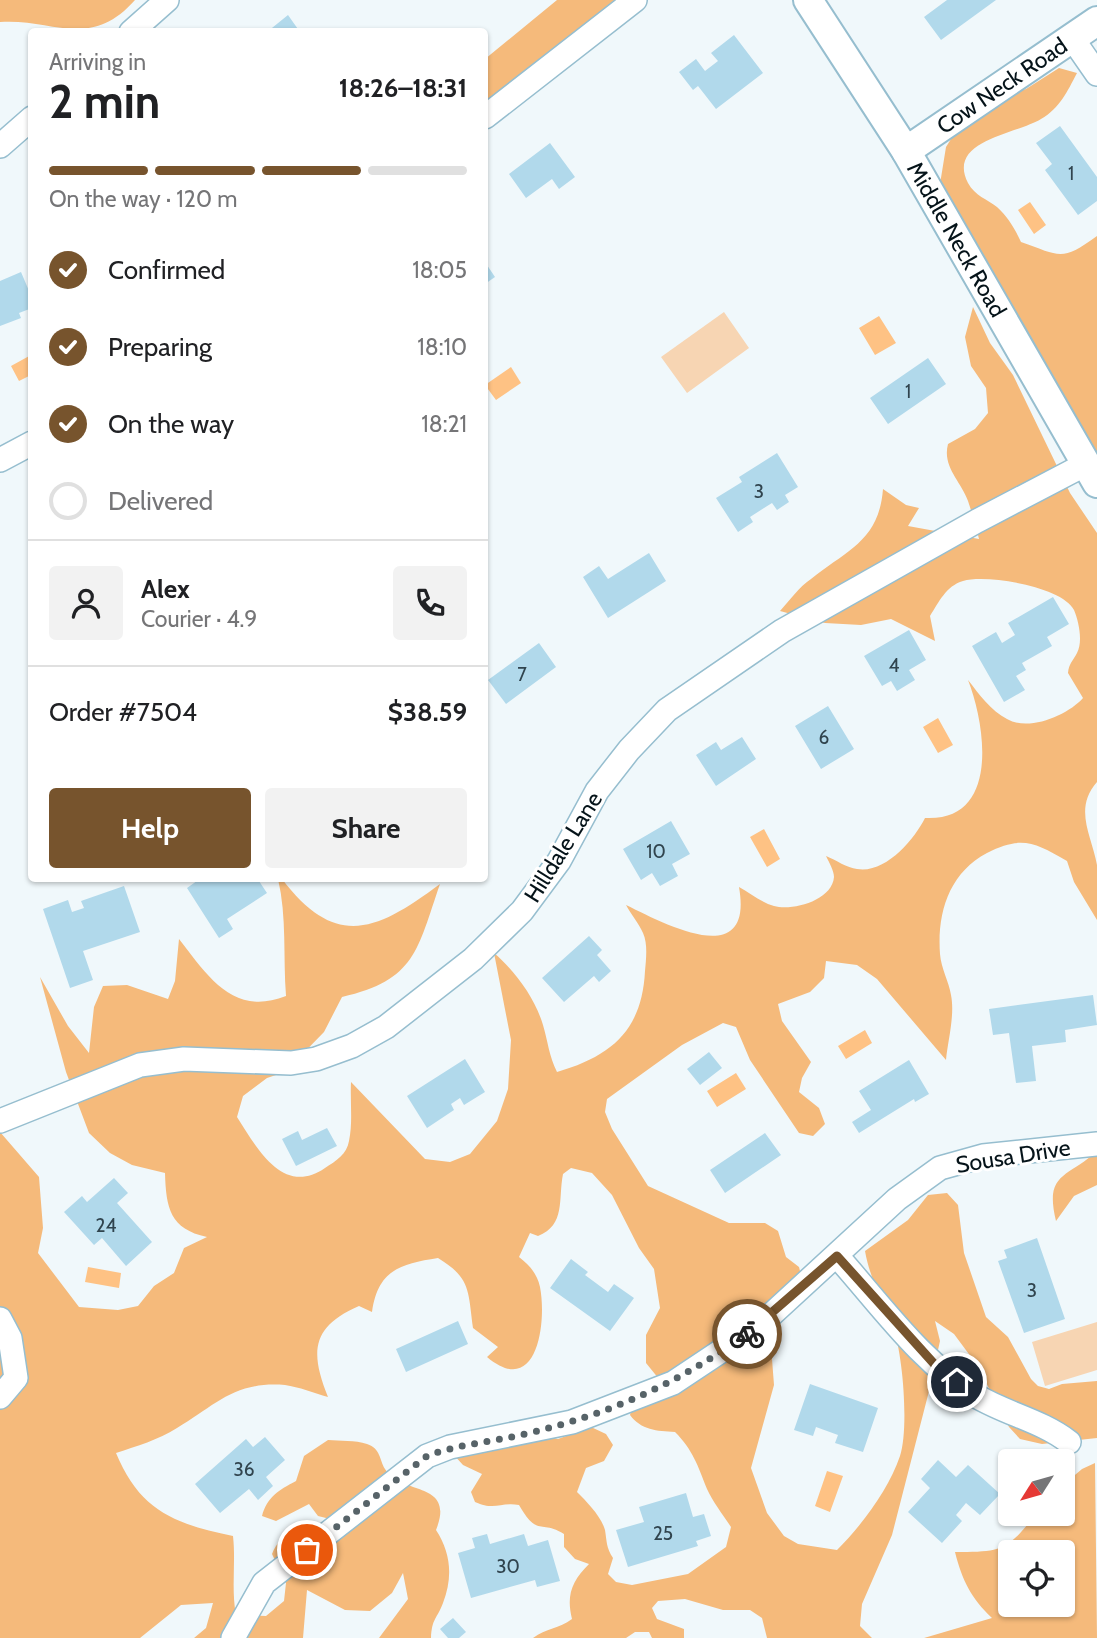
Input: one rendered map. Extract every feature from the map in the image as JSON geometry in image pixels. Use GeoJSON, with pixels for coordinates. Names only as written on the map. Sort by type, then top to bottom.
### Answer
{"type":"FeatureCollection","features":[{"type":"Feature","properties":{"kind":"main road","name":"Middle Neck Road"},"geometry":{"type":"LineString","coordinates":[[808,0],[906,151],[1092,473]]}},
{"type":"Feature","properties":{"kind":"main road","name":"Cow Neck Road"},"geometry":{"type":"LineString","coordinates":[[906,151],[1097,21]]}},
{"type":"Feature","properties":{"kind":"street"},"geometry":{"type":"LineString","coordinates":[[136,28],[167,0]]}},
{"type":"Feature","properties":{"kind":"street"},"geometry":{"type":"LineString","coordinates":[[488,115],[635,0]]}},
{"type":"Feature","properties":{"kind":"street"},"geometry":{"type":"LineString","coordinates":[[1072,38],[1097,74]]}},
{"type":"Feature","properties":{"kind":"street"},"geometry":{"type":"LineString","coordinates":[[0,146],[28,122]]}},
{"type":"Feature","properties":{"kind":"street"},"geometry":{"type":"LineString","coordinates":[[0,460],[28,445]]}},
{"type":"Feature","properties":{"kind":"street","name":"Hilldale Lane"},"geometry":{"type":"LineString","coordinates":[[0,1121],[140,1065],[184,1059],[291,1063],[316,1059],[352,1046],[386,1027],[473,959],[522,911],[559,861],[597,791],[629,750],[667,710],[782,631],[977,520],[1092,473]]}},
{"type":"Feature","properties":{"kind":"street","name":"Sousa Drive"},"geometry":{"type":"LineString","coordinates":[[233,1638],[264,1583],[427,1456],[450,1447],[572,1422],[673,1383],[760,1325],[897,1199],[940,1168],[983,1156],[1097,1144]]}},
{"type":"Feature","properties":{"kind":"street"},"geometry":{"type":"LineString","coordinates":[[837,1256],[937,1367],[977,1396],[1055,1431],[1069,1442]]}},
{"type":"Feature","properties":{"kind":"street"},"geometry":{"type":"LineString","coordinates":[[0,1319],[10,1338],[16,1378],[0,1397]]}},
{"type":"Feature","properties":{"kind":"shaded area"},"geometry":{"type":"Polygon","coordinates":[[[0,0],[135,0],[118,15],[102,24],[86,28],[0,22],[0,0]]]}},
{"type":"Feature","properties":{"kind":"shaded area"},"geometry":{"type":"Polygon","coordinates":[[[557,0],[615,0],[488,102],[488,57],[557,0]]]}},
{"type":"Feature","properties":{"kind":"shaded area"},"geometry":{"type":"Polygon","coordinates":[[[1059,68],[1077,73],[1053,110],[1030,124],[987,140],[967,157],[964,169],[971,187],[1001,211],[1021,242],[1061,254],[1076,250],[1097,236],[1097,454],[1058,397],[940,184],[946,147],[956,131],[1000,98],[1026,89],[1059,68]]]}},
{"type":"Feature","properties":{"kind":"shaded area"},"geometry":{"type":"Polygon","coordinates":[[[1030,202],[1046,225],[1034,234],[1018,210],[1030,202]]]}},
{"type":"Feature","properties":{"kind":"shaded area"},"geometry":{"type":"Polygon","coordinates":[[[973,307],[990,343],[1013,375],[1070,493],[1097,533],[1097,782],[1086,802],[1085,812],[1097,865],[1097,920],[1074,882],[1067,861],[1028,844],[999,847],[974,861],[963,871],[948,896],[944,909],[940,954],[952,1003],[946,1060],[877,979],[857,965],[826,961],[824,978],[810,992],[778,1004],[782,1021],[811,1062],[802,1078],[799,1092],[819,1108],[825,1124],[813,1136],[799,1133],[750,1060],[736,1027],[723,1023],[682,1045],[607,1099],[605,1112],[612,1129],[648,1186],[729,1223],[765,1223],[778,1231],[786,1257],[799,1267],[801,1275],[768,1307],[774,1385],[751,1468],[767,1513],[784,1536],[798,1544],[837,1550],[874,1506],[895,1468],[903,1444],[904,1428],[900,1355],[893,1327],[873,1281],[865,1251],[908,1220],[928,1195],[947,1193],[958,1205],[964,1253],[986,1317],[1008,1337],[1031,1379],[1038,1386],[1049,1389],[1062,1384],[1097,1381],[1097,1438],[1042,1444],[1020,1439],[1009,1427],[977,1365],[954,1334],[935,1321],[940,1341],[892,1535],[862,1604],[860,1626],[872,1638],[767,1638],[762,1618],[750,1610],[723,1610],[685,1599],[658,1601],[652,1608],[657,1619],[684,1629],[684,1638],[652,1638],[649,1632],[635,1632],[626,1638],[533,1638],[572,1619],[572,1589],[578,1576],[589,1564],[575,1559],[564,1547],[564,1534],[535,1525],[519,1505],[488,1506],[475,1502],[471,1492],[482,1474],[463,1465],[453,1454],[544,1436],[558,1439],[591,1427],[606,1434],[613,1445],[604,1461],[586,1468],[577,1492],[603,1525],[613,1558],[608,1574],[616,1582],[632,1585],[688,1574],[726,1547],[731,1527],[712,1499],[686,1445],[675,1432],[644,1427],[630,1415],[633,1404],[659,1379],[646,1363],[646,1335],[660,1308],[654,1269],[639,1248],[612,1195],[592,1173],[571,1168],[563,1174],[559,1210],[553,1225],[538,1236],[530,1233],[519,1257],[537,1278],[542,1302],[539,1336],[528,1363],[517,1369],[504,1368],[487,1357],[498,1347],[473,1328],[468,1295],[462,1279],[438,1258],[424,1260],[402,1267],[386,1278],[375,1298],[372,1312],[359,1306],[343,1314],[323,1332],[317,1354],[318,1367],[328,1397],[285,1385],[252,1387],[226,1396],[162,1436],[116,1453],[136,1489],[162,1512],[194,1526],[233,1536],[236,1615],[266,1616],[284,1601],[286,1583],[272,1554],[277,1545],[290,1533],[334,1520],[318,1516],[309,1504],[276,1521],[262,1516],[270,1499],[296,1481],[304,1456],[328,1440],[372,1446],[385,1469],[393,1477],[433,1496],[439,1503],[440,1514],[436,1530],[445,1547],[449,1575],[431,1638],[379,1638],[408,1599],[403,1573],[392,1593],[370,1611],[345,1610],[307,1590],[303,1638],[194,1638],[206,1628],[213,1603],[181,1605],[140,1638],[0,1638],[0,1132],[39,1177],[43,1228],[38,1253],[79,1307],[118,1310],[138,1306],[154,1286],[174,1273],[184,1248],[207,1237],[185,1229],[172,1215],[165,1173],[132,1165],[110,1153],[89,1133],[66,1072],[40,977],[68,1026],[89,1053],[94,1007],[103,986],[127,985],[168,999],[175,981],[179,939],[212,979],[236,997],[267,1001],[286,996],[284,922],[279,882],[285,882],[302,902],[321,916],[339,924],[358,926],[377,922],[396,913],[440,884],[410,959],[385,981],[367,990],[342,997],[324,1032],[285,1072],[267,1078],[243,1096],[237,1117],[253,1142],[273,1165],[296,1177],[310,1175],[337,1160],[348,1146],[351,1082],[425,1159],[450,1162],[470,1154],[497,1121],[508,1089],[511,1040],[494,953],[530,995],[543,1025],[557,1072],[594,1058],[620,1038],[630,1025],[643,992],[646,942],[626,905],[683,930],[703,935],[720,935],[733,928],[740,913],[739,887],[774,906],[791,907],[819,898],[832,885],[834,877],[826,856],[857,869],[878,866],[906,845],[925,818],[949,815],[966,805],[976,788],[981,768],[982,745],[968,680],[996,712],[1016,723],[1048,720],[1068,710],[1083,698],[1068,673],[1080,643],[1074,610],[1056,595],[1024,584],[989,579],[957,583],[944,595],[930,616],[935,641],[891,619],[861,625],[825,623],[780,611],[802,586],[859,543],[868,533],[880,507],[883,489],[906,505],[919,508],[908,526],[979,539],[968,501],[950,467],[947,452],[948,444],[975,429],[988,413],[986,388],[971,366],[965,337],[973,307]]]}},
{"type":"Feature","properties":{"kind":"shaded area"},"geometry":{"type":"Polygon","coordinates":[[[724,312],[749,348],[687,393],[661,357],[724,312]]]}},
{"type":"Feature","properties":{"kind":"shaded area"},"geometry":{"type":"Polygon","coordinates":[[[879,316],[896,343],[875,355],[859,328],[879,316]]]}},
{"type":"Feature","properties":{"kind":"shaded area"},"geometry":{"type":"Polygon","coordinates":[[[28,357],[28,376],[19,381],[11,366],[28,357]]]}},
{"type":"Feature","properties":{"kind":"shaded area"},"geometry":{"type":"Polygon","coordinates":[[[511,367],[521,383],[496,400],[488,389],[488,383],[511,367]]]}},
{"type":"Feature","properties":{"kind":"shaded area"},"geometry":{"type":"Polygon","coordinates":[[[938,718],[953,745],[938,753],[923,727],[938,718]]]}},
{"type":"Feature","properties":{"kind":"shaded area"},"geometry":{"type":"Polygon","coordinates":[[[764,829],[780,859],[767,867],[750,837],[764,829]]]}},
{"type":"Feature","properties":{"kind":"shaded area"},"geometry":{"type":"Polygon","coordinates":[[[865,1030],[872,1043],[846,1059],[838,1046],[865,1030]]]}},
{"type":"Feature","properties":{"kind":"shaded area"},"geometry":{"type":"Polygon","coordinates":[[[736,1073],[746,1089],[717,1107],[707,1091],[736,1073]]]}},
{"type":"Feature","properties":{"kind":"shaded area"},"geometry":{"type":"Polygon","coordinates":[[[1097,1151],[1097,1185],[1074,1196],[1056,1221],[1053,1193],[1056,1184],[1097,1151]]]}},
{"type":"Feature","properties":{"kind":"shaded area"},"geometry":{"type":"Polygon","coordinates":[[[88,1267],[121,1273],[119,1288],[85,1282],[88,1267]]]}},
{"type":"Feature","properties":{"kind":"shaded area"},"geometry":{"type":"Polygon","coordinates":[[[1097,1322],[1097,1370],[1045,1386],[1032,1342],[1097,1322]]]}},
{"type":"Feature","properties":{"kind":"shaded area"},"geometry":{"type":"Polygon","coordinates":[[[1095,1463],[1097,1638],[924,1638],[992,1618],[968,1588],[955,1552],[998,1548],[998,1617],[1075,1617],[1075,1540],[1013,1540],[1026,1526],[1075,1526],[1075,1475],[1095,1463]]]}},
{"type":"Feature","properties":{"kind":"shaded area"},"geometry":{"type":"Polygon","coordinates":[[[827,1471],[843,1476],[830,1512],[815,1506],[827,1471]]]}},
{"type":"Feature","properties":{"kind":"building"},"geometry":{"type":"Polygon","coordinates":[[[947,0],[996,0],[941,40],[924,17],[947,0]]]}},
{"type":"Feature","properties":{"kind":"building"},"geometry":{"type":"Polygon","coordinates":[[[288,15],[297,28],[272,28],[288,15]]]}},
{"type":"Feature","properties":{"kind":"building"},"geometry":{"type":"Polygon","coordinates":[[[734,35],[763,73],[716,109],[698,86],[693,90],[679,72],[696,59],[705,71],[718,61],[711,53],[734,35]]]}},
{"type":"Feature","properties":{"kind":"building"},"geometry":{"type":"Polygon","coordinates":[[[1060,126],[1097,177],[1097,201],[1078,215],[1045,170],[1052,164],[1036,143],[1060,126]]]}},
{"type":"Feature","properties":{"kind":"building"},"geometry":{"type":"Polygon","coordinates":[[[550,143],[575,177],[559,189],[552,179],[526,198],[509,174],[550,143]]]}},
{"type":"Feature","properties":{"kind":"building"},"geometry":{"type":"Polygon","coordinates":[[[488,266],[495,277],[488,282],[488,266]]]}},
{"type":"Feature","properties":{"kind":"building"},"geometry":{"type":"Polygon","coordinates":[[[21,272],[28,289],[28,310],[19,313],[21,318],[0,326],[0,281],[21,272]]]}},
{"type":"Feature","properties":{"kind":"building"},"geometry":{"type":"Polygon","coordinates":[[[928,358],[946,384],[888,424],[870,398],[928,358]]]}},
{"type":"Feature","properties":{"kind":"building"},"geometry":{"type":"Polygon","coordinates":[[[777,453],[798,487],[785,495],[789,502],[777,510],[772,503],[750,517],[753,522],[738,532],[716,498],[742,482],[739,477],[777,453]]]}},
{"type":"Feature","properties":{"kind":"building"},"geometry":{"type":"Polygon","coordinates":[[[649,553],[666,581],[608,618],[583,577],[599,566],[608,579],[649,553]]]}},
{"type":"Feature","properties":{"kind":"building"},"geometry":{"type":"Polygon","coordinates":[[[1053,597],[1069,624],[1047,637],[1052,646],[1022,663],[1026,670],[1016,676],[1025,690],[1004,702],[972,646],[996,632],[1002,643],[1015,635],[1008,623],[1053,597]]]}},
{"type":"Feature","properties":{"kind":"building"},"geometry":{"type":"Polygon","coordinates":[[[909,630],[926,660],[909,670],[915,680],[897,691],[891,681],[882,686],[864,656],[909,630]]]}},
{"type":"Feature","properties":{"kind":"building"},"geometry":{"type":"Polygon","coordinates":[[[539,643],[556,667],[506,704],[488,680],[539,643]]]}},
{"type":"Feature","properties":{"kind":"building"},"geometry":{"type":"Polygon","coordinates":[[[828,706],[854,749],[821,769],[795,726],[828,706]]]}},
{"type":"Feature","properties":{"kind":"building"},"geometry":{"type":"Polygon","coordinates":[[[742,737],[756,759],[716,786],[696,755],[716,742],[721,750],[742,737]]]}},
{"type":"Feature","properties":{"kind":"building"},"geometry":{"type":"Polygon","coordinates":[[[671,821],[690,854],[672,864],[678,876],[660,886],[652,873],[641,880],[623,849],[671,821]]]}},
{"type":"Feature","properties":{"kind":"building"},"geometry":{"type":"Polygon","coordinates":[[[195,882],[260,882],[267,893],[227,919],[233,929],[219,938],[187,888],[195,882]]]}},
{"type":"Feature","properties":{"kind":"building"},"geometry":{"type":"Polygon","coordinates":[[[124,886],[140,932],[83,951],[93,980],[70,988],[43,909],[68,900],[72,912],[84,908],[81,901],[124,886]]]}},
{"type":"Feature","properties":{"kind":"building"},"geometry":{"type":"Polygon","coordinates":[[[589,936],[602,950],[597,955],[611,971],[599,982],[594,976],[564,1002],[542,978],[589,936]]]}},
{"type":"Feature","properties":{"kind":"building"},"geometry":{"type":"Polygon","coordinates":[[[1093,995],[1097,1025],[1065,1030],[1066,1042],[1032,1046],[1036,1081],[1016,1083],[1009,1033],[993,1035],[989,1009],[1093,995]]]}},
{"type":"Feature","properties":{"kind":"building"},"geometry":{"type":"Polygon","coordinates":[[[709,1052],[722,1068],[700,1085],[687,1069],[709,1052]]]}},
{"type":"Feature","properties":{"kind":"building"},"geometry":{"type":"Polygon","coordinates":[[[465,1059],[485,1092],[464,1105],[460,1098],[451,1104],[454,1110],[427,1128],[407,1096],[465,1059]]]}},
{"type":"Feature","properties":{"kind":"building"},"geometry":{"type":"Polygon","coordinates":[[[909,1060],[929,1094],[915,1102],[914,1099],[859,1133],[852,1122],[871,1110],[859,1091],[909,1060]]]}},
{"type":"Feature","properties":{"kind":"building"},"geometry":{"type":"Polygon","coordinates":[[[327,1128],[337,1146],[296,1166],[282,1139],[298,1131],[302,1140],[327,1128]]]}},
{"type":"Feature","properties":{"kind":"building"},"geometry":{"type":"Polygon","coordinates":[[[765,1133],[781,1155],[725,1193],[710,1170],[765,1133]]]}},
{"type":"Feature","properties":{"kind":"building"},"geometry":{"type":"Polygon","coordinates":[[[114,1178],[128,1193],[117,1203],[152,1242],[126,1266],[102,1238],[94,1245],[64,1212],[82,1196],[87,1202],[114,1178]]]}},
{"type":"Feature","properties":{"kind":"building"},"geometry":{"type":"Polygon","coordinates":[[[1037,1238],[1065,1319],[1024,1333],[998,1261],[1007,1258],[1004,1250],[1037,1238]]]}},
{"type":"Feature","properties":{"kind":"building"},"geometry":{"type":"Polygon","coordinates":[[[571,1259],[588,1272],[585,1275],[608,1292],[614,1284],[634,1298],[610,1331],[550,1288],[571,1259]]]}},
{"type":"Feature","properties":{"kind":"building"},"geometry":{"type":"Polygon","coordinates":[[[458,1321],[468,1344],[406,1372],[396,1349],[458,1321]]]}},
{"type":"Feature","properties":{"kind":"building"},"geometry":{"type":"Polygon","coordinates":[[[810,1384],[878,1408],[863,1452],[835,1443],[838,1435],[816,1427],[813,1436],[794,1430],[810,1384]]]}},
{"type":"Feature","properties":{"kind":"building"},"geometry":{"type":"Polygon","coordinates":[[[265,1437],[285,1460],[266,1477],[273,1486],[258,1500],[249,1489],[220,1513],[195,1484],[246,1439],[253,1447],[265,1437]]]}},
{"type":"Feature","properties":{"kind":"building"},"geometry":{"type":"Polygon","coordinates":[[[938,1460],[956,1477],[968,1465],[998,1492],[998,1496],[980,1515],[966,1503],[956,1515],[962,1521],[942,1543],[908,1512],[930,1488],[921,1479],[938,1460]]]}},
{"type":"Feature","properties":{"kind":"building"},"geometry":{"type":"Polygon","coordinates":[[[686,1493],[693,1517],[704,1514],[711,1536],[696,1541],[698,1546],[628,1567],[616,1530],[644,1522],[639,1507],[686,1493]]]}},
{"type":"Feature","properties":{"kind":"building"},"geometry":{"type":"Polygon","coordinates":[[[487,1534],[490,1544],[524,1534],[528,1546],[548,1540],[560,1581],[537,1587],[535,1580],[471,1598],[458,1553],[475,1548],[472,1538],[487,1534]]]}},
{"type":"Feature","properties":{"kind":"building"},"geometry":{"type":"Polygon","coordinates":[[[453,1618],[466,1632],[459,1638],[448,1638],[440,1629],[453,1618]]]}},
{"type":"Feature","properties":{"kind":"way so far"},"geometry":{"type":"LineString","coordinates":[[307,1550],[427,1456],[450,1447],[572,1422],[614,1408],[673,1383],[747,1334]]}},
{"type":"Feature","properties":{"kind":"route"},"geometry":{"type":"LineString","coordinates":[[747,1334],[798,1293],[837,1256],[937,1367],[957,1382]]}}]}
